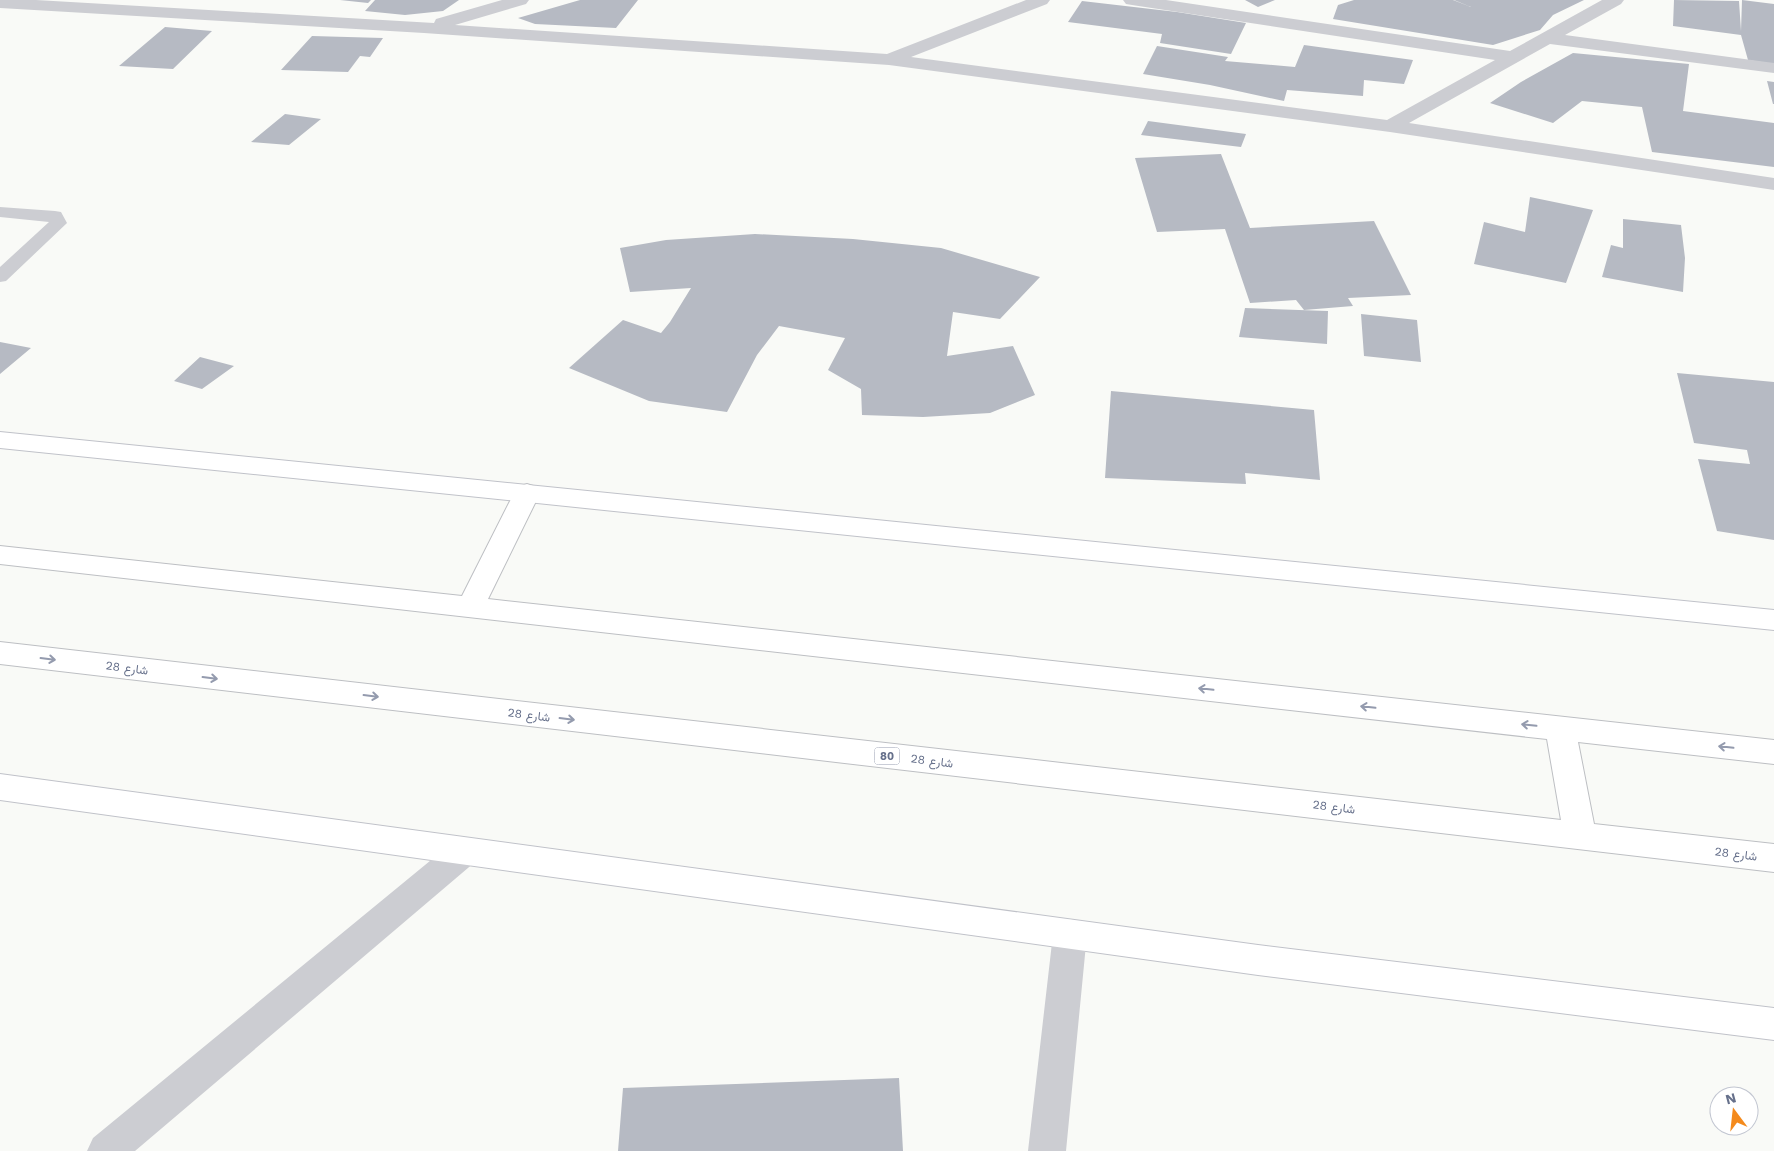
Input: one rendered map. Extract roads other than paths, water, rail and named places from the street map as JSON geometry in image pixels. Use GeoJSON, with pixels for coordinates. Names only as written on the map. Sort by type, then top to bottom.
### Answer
{"type":"FeatureCollection","features":[{"type":"Feature","properties":{"kind":"main road"},"geometry":{"type":"LineString","coordinates":[[0,440],[1774,620]]}},
{"type":"Feature","properties":{"kind":"main road"},"geometry":{"type":"LineString","coordinates":[[470,606],[527,493]]}},
{"type":"Feature","properties":{"kind":"main road"},"geometry":{"type":"LineString","coordinates":[[0,555],[1774,752]]}},
{"type":"Feature","properties":{"kind":"main road","name":"شارع 28"},"geometry":{"type":"LineString","coordinates":[[0,653],[1774,858]]}},
{"type":"Feature","properties":{"kind":"main road"},"geometry":{"type":"LineString","coordinates":[[1560,729],[1580,835]]}},
{"type":"Feature","properties":{"kind":"main road"},"geometry":{"type":"LineString","coordinates":[[0,787],[1258,960],[1774,1024]]}},
{"type":"Feature","properties":{"kind":"street"},"geometry":{"type":"LineString","coordinates":[[424,28],[520,0]]}},
{"type":"Feature","properties":{"kind":"street"},"geometry":{"type":"LineString","coordinates":[[889,60],[1042,0]]}},
{"type":"Feature","properties":{"kind":"street"},"geometry":{"type":"LineString","coordinates":[[1132,0],[1513,57]]}},
{"type":"Feature","properties":{"kind":"street"},"geometry":{"type":"LineString","coordinates":[[1390,126],[1615,0]]}},
{"type":"Feature","properties":{"kind":"street"},"geometry":{"type":"LineString","coordinates":[[0,3],[424,28],[889,60],[1390,126],[1774,184]]}},
{"type":"Feature","properties":{"kind":"street"},"geometry":{"type":"LineString","coordinates":[[1548,38],[1774,68]]}},
{"type":"Feature","properties":{"kind":"street"},"geometry":{"type":"LineString","coordinates":[[106,1151],[464,852]]}},
{"type":"Feature","properties":{"kind":"street"},"geometry":{"type":"LineString","coordinates":[[1047,1151],[1070,934]]}},
{"type":"Feature","properties":{"kind":"lane"},"geometry":{"type":"LineString","coordinates":[[0,212],[55,216],[58,220],[58,223],[0,277]]}},
{"type":"Feature","properties":{"kind":"lane"},"geometry":{"type":"LineString","coordinates":[[0,253],[22,256]]}}]}
